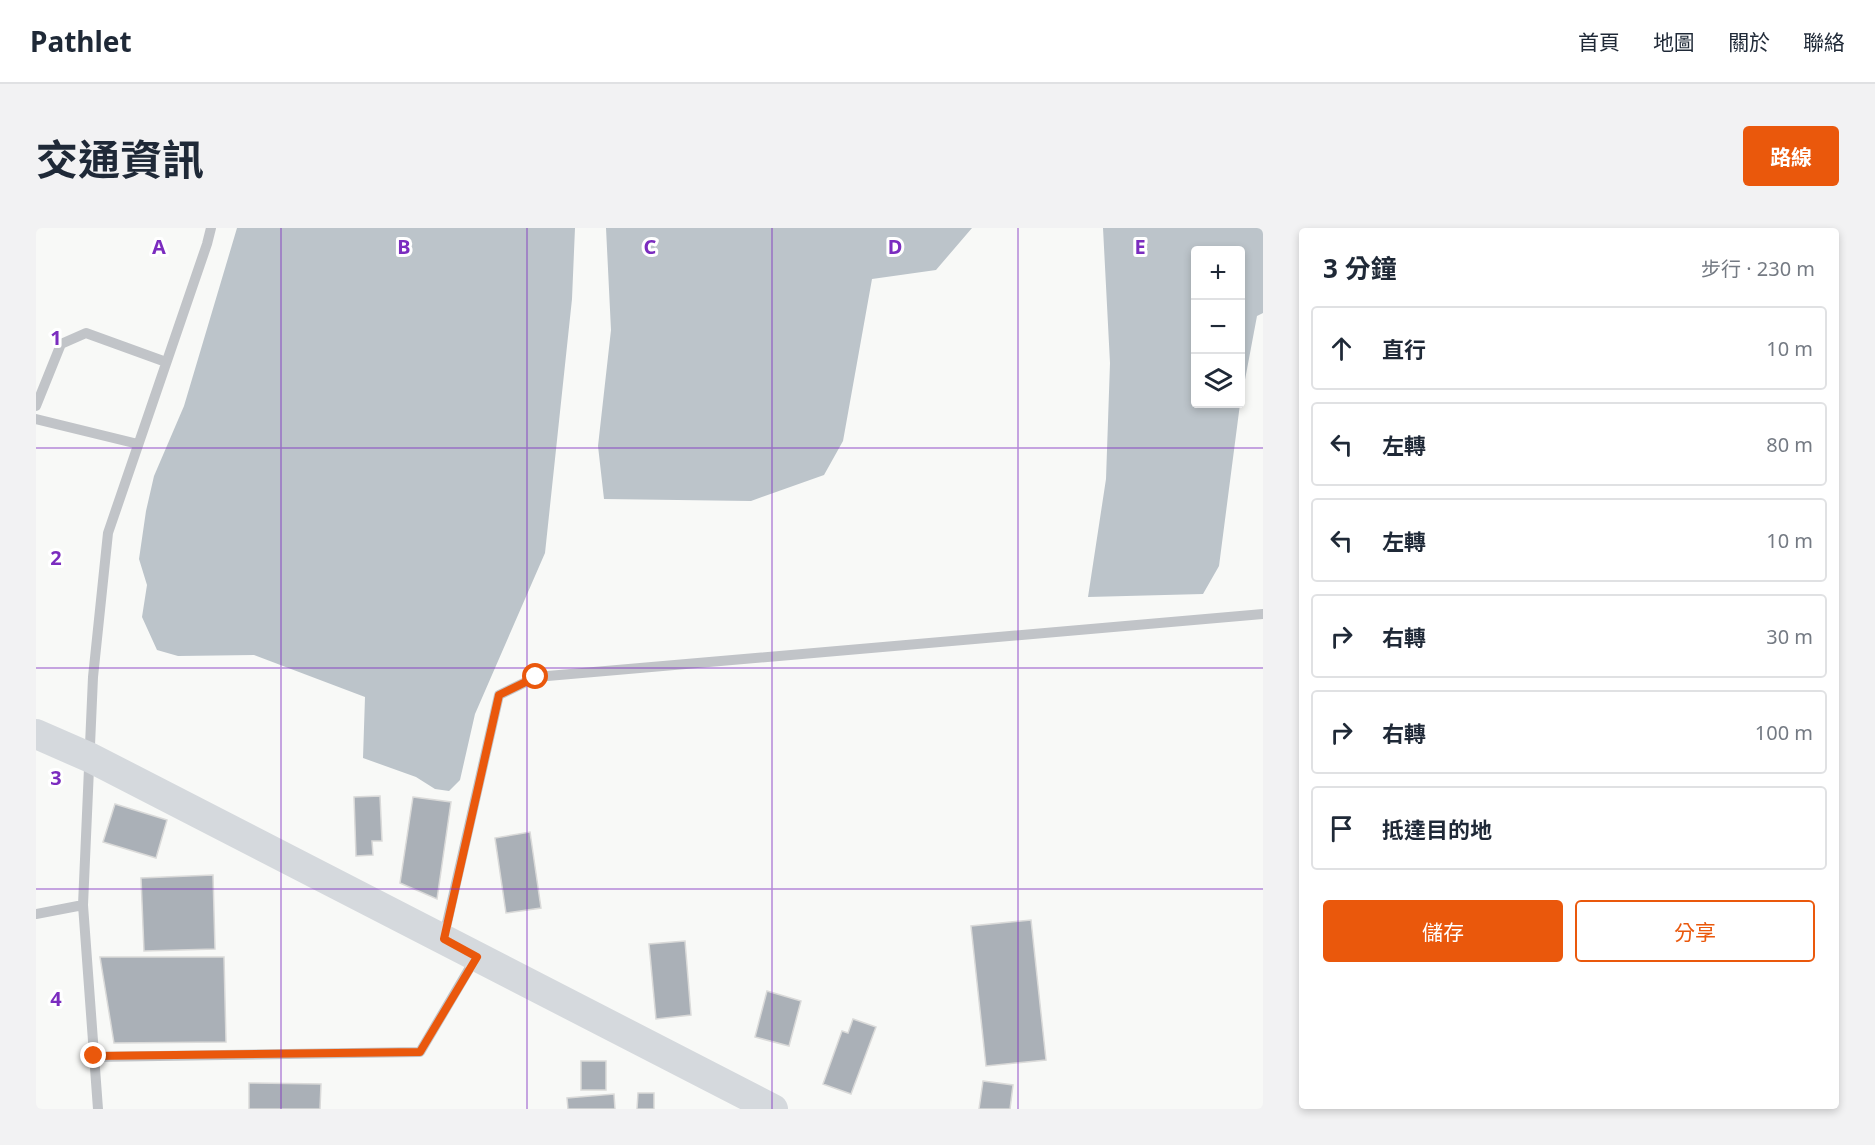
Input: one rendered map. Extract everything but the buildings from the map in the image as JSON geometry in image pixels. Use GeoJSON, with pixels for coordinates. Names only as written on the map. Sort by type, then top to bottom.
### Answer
{"type":"FeatureCollection","features":[{"type":"Feature","properties":{"kind":"street"},"geometry":{"type":"LineString","coordinates":[[36,734],[91,758],[773,1109]]}},
{"type":"Feature","properties":{"kind":"lane"},"geometry":{"type":"LineString","coordinates":[[98,1109],[83,905],[93,676],[108,533],[211,228]]}},
{"type":"Feature","properties":{"kind":"lane"},"geometry":{"type":"LineString","coordinates":[[36,406],[61,344],[86,333],[166,362]]}},
{"type":"Feature","properties":{"kind":"lane"},"geometry":{"type":"LineString","coordinates":[[36,419],[138,444]]}},
{"type":"Feature","properties":{"kind":"lane"},"geometry":{"type":"LineString","coordinates":[[444,939],[499,695],[536,677],[1263,614]]}},
{"type":"Feature","properties":{"kind":"lane"},"geometry":{"type":"LineString","coordinates":[[36,914],[83,905]]}},
{"type":"Feature","properties":{"kind":"lane"},"geometry":{"type":"LineString","coordinates":[[94,1056],[420,1052],[477,957]]}},
{"type":"Feature","properties":{"kind":"shaded area"},"geometry":{"type":"Polygon","coordinates":[[[237,228],[575,228],[572,299],[545,553],[475,714],[460,780],[449,791],[435,789],[416,777],[363,758],[365,697],[254,655],[178,656],[157,650],[142,617],[147,585],[139,559],[154,476],[184,406],[237,228]]]}},
{"type":"Feature","properties":{"kind":"shaded area"},"geometry":{"type":"Polygon","coordinates":[[[606,228],[972,228],[936,270],[872,279],[843,441],[824,475],[751,501],[604,499],[598,446],[611,330],[606,228]]]}},
{"type":"Feature","properties":{"kind":"shaded area"},"geometry":{"type":"Polygon","coordinates":[[[1103,228],[1263,228],[1263,313],[1257,316],[1245,380],[1245,246],[1191,246],[1191,408],[1239,408],[1219,566],[1203,594],[1088,597],[1106,479],[1110,363],[1103,228]]]}},
{"type":"Feature","properties":{"kind":"route"},"geometry":{"type":"LineString","coordinates":[[94,1056],[420,1052],[477,957],[444,939],[499,695],[536,677]]}}]}
